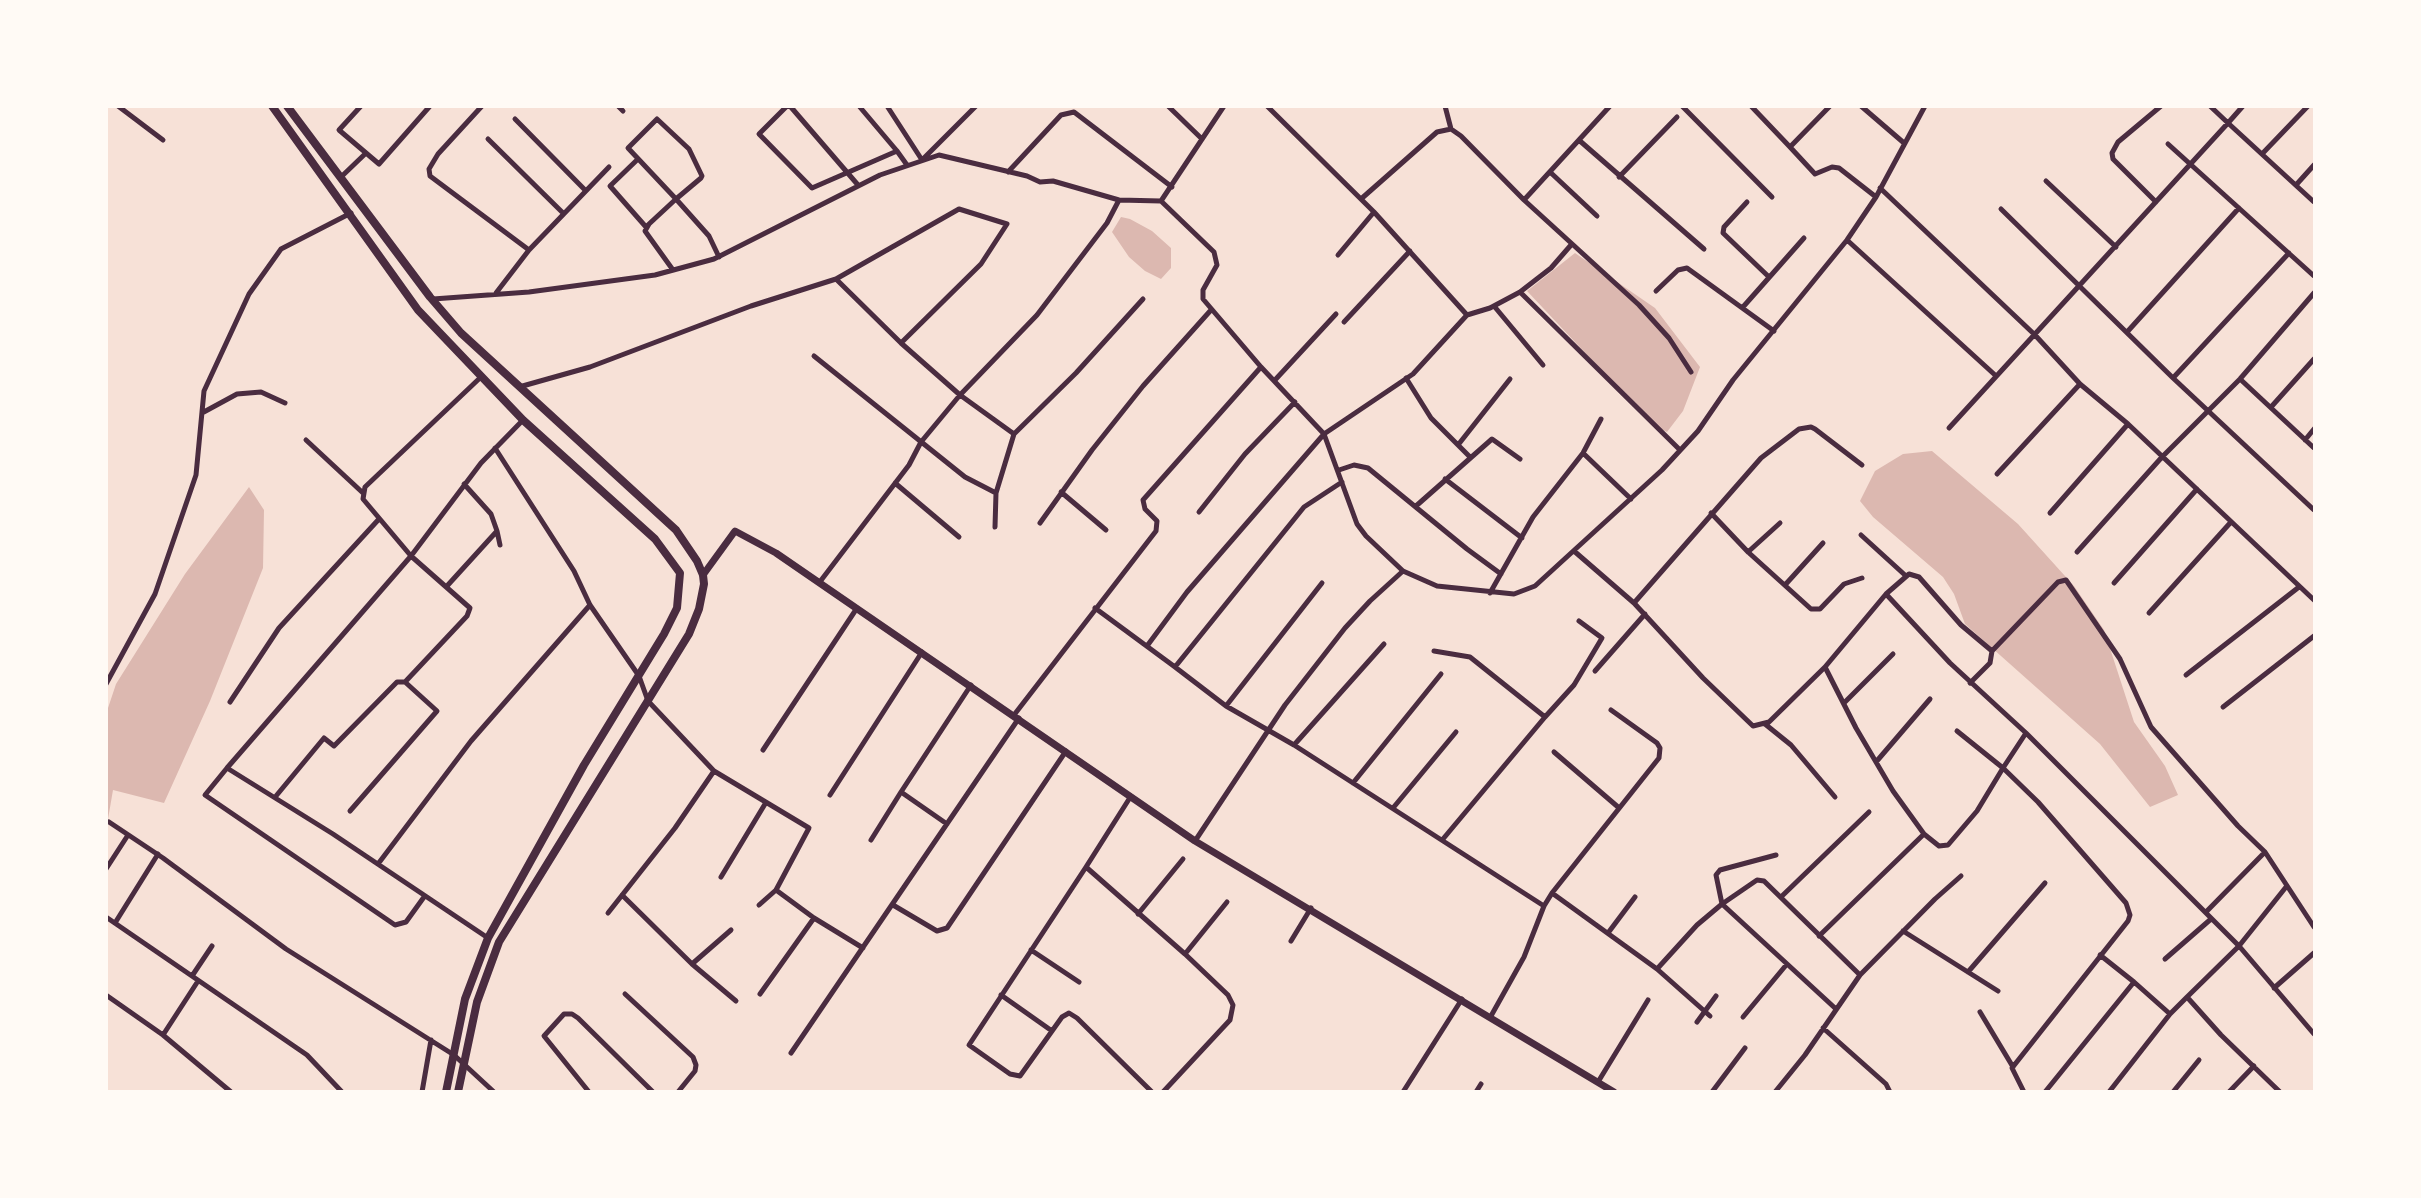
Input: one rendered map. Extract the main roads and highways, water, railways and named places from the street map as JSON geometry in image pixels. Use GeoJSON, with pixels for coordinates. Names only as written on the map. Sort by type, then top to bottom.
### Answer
{"type":"FeatureCollection","features":[{"type":"Feature","properties":{"kind":"main road"},"geometry":{"type":"LineString","coordinates":[[272,106],[351,213],[418,310],[523,420],[655,539],[680,573],[677,608],[584,765],[488,938],[465,999],[446,1092]]}},
{"type":"Feature","properties":{"kind":"main road"},"geometry":{"type":"LineString","coordinates":[[287,106],[461,333],[676,530],[697,561],[703,575],[704,585],[699,609],[689,634],[499,942],[477,1002],[458,1092]]}}]}
